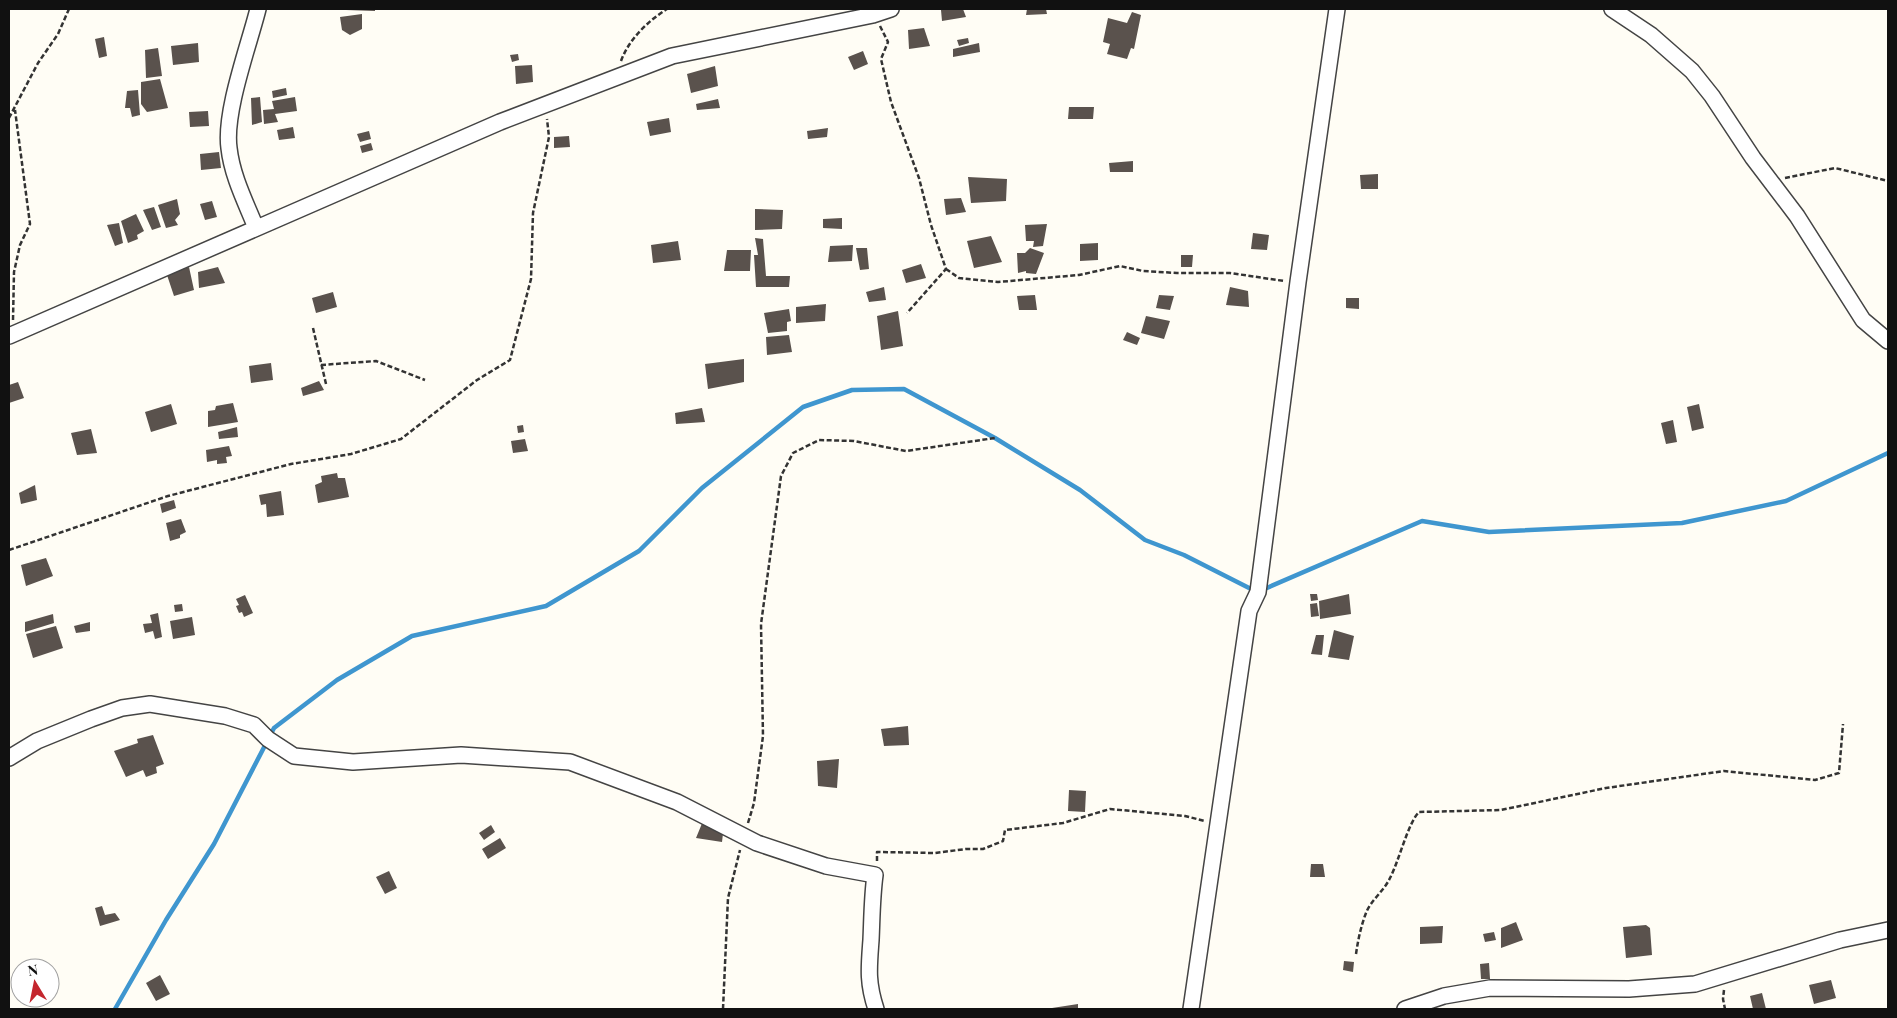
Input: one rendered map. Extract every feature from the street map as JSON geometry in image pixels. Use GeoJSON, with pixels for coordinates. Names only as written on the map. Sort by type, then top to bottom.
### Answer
{"type":"FeatureCollection","features":[{"type":"Feature","properties":{"kind":"street"},"geometry":{"type":"LineString","coordinates":[[256,228],[240,188],[228,147],[230,119],[238,82],[258,9]]}},
{"type":"Feature","properties":{"kind":"street"},"geometry":{"type":"LineString","coordinates":[[11,335],[256,228],[546,105],[672,56],[873,15],[891,9]]}},
{"type":"Feature","properties":{"kind":"street"},"geometry":{"type":"LineString","coordinates":[[1191,1009],[1249,611],[1258,592],[1298,282],[1338,9]]}},
{"type":"Feature","properties":{"kind":"street"},"geometry":{"type":"LineString","coordinates":[[1612,9],[1651,35],[1692,71],[1712,96],[1797,216],[1863,320],[1888,341]]}},
{"type":"Feature","properties":{"kind":"street"},"geometry":{"type":"LineString","coordinates":[[9,758],[37,741],[91,719],[122,708],[150,704],[225,716],[254,725],[268,739],[294,756],[353,762],[461,755],[570,762],[677,802],[743,837],[826,866],[875,875],[871,904],[871,940],[868,971],[876,1009]]}},
{"type":"Feature","properties":{"kind":"street"},"geometry":{"type":"LineString","coordinates":[[1405,1009],[1444,996],[1490,988],[1629,989],[1695,984],[1840,940],[1888,930]]}},
{"type":"Feature","properties":{"kind":"path"},"geometry":{"type":"LineString","coordinates":[[9,118],[15,110],[38,63],[58,34],[69,9]]}},
{"type":"Feature","properties":{"kind":"path"},"geometry":{"type":"LineString","coordinates":[[619,66],[625,50],[652,18],[668,9]]}},
{"type":"Feature","properties":{"kind":"path"},"geometry":{"type":"LineString","coordinates":[[873,15],[888,42],[881,59],[891,102],[919,178],[931,224],[946,269],[959,278],[998,282],[1069,277],[1120,266],[1143,271],[1230,273],[1298,282]]}},
{"type":"Feature","properties":{"kind":"path"},"geometry":{"type":"LineString","coordinates":[[9,550],[168,496],[291,464],[351,454],[401,439],[477,380],[510,360],[531,279],[533,213],[549,138],[546,105]]}},
{"type":"Feature","properties":{"kind":"path"},"geometry":{"type":"LineString","coordinates":[[11,335],[14,272],[20,245],[30,224],[15,110]]}},
{"type":"Feature","properties":{"kind":"path"},"geometry":{"type":"LineString","coordinates":[[1772,181],[1835,168],[1888,180]]}},
{"type":"Feature","properties":{"kind":"path"},"geometry":{"type":"LineString","coordinates":[[907,314],[946,269]]}},
{"type":"Feature","properties":{"kind":"path"},"geometry":{"type":"LineString","coordinates":[[313,328],[326,384]]}},
{"type":"Feature","properties":{"kind":"path"},"geometry":{"type":"LineString","coordinates":[[321,365],[376,361],[425,380]]}},
{"type":"Feature","properties":{"kind":"path"},"geometry":{"type":"LineString","coordinates":[[724,1009],[728,898],[743,837],[754,803],[763,736],[761,624],[782,476],[793,453],[819,440],[854,441],[906,451],[995,438]]}},
{"type":"Feature","properties":{"kind":"path"},"geometry":{"type":"LineString","coordinates":[[1356,954],[1359,934],[1367,911],[1389,880],[1406,842],[1412,818],[1419,812],[1501,810],[1606,788],[1724,771],[1815,780],[1839,773],[1843,724]]}},
{"type":"Feature","properties":{"kind":"path"},"geometry":{"type":"LineString","coordinates":[[875,875],[878,852],[934,853],[966,848],[982,849],[1003,841],[1005,830],[1063,823],[1110,809],[1185,816],[1204,821],[1219,820]]}},
{"type":"Feature","properties":{"kind":"building"},"geometry":{"type":"Polygon","coordinates":[[[375,9],[375,11],[346,10],[375,9]]]}},
{"type":"Feature","properties":{"kind":"building"},"geometry":{"type":"Polygon","coordinates":[[[963,9],[966,17],[942,21],[941,10],[963,9]]]}},
{"type":"Feature","properties":{"kind":"building"},"geometry":{"type":"Polygon","coordinates":[[[1027,9],[1046,9],[1047,14],[1026,15],[1027,9]]]}},
{"type":"Feature","properties":{"kind":"building"},"geometry":{"type":"Polygon","coordinates":[[[1132,12],[1141,15],[1134,49],[1131,48],[1127,59],[1107,54],[1110,44],[1103,42],[1108,18],[1127,23],[1132,12]]]}},
{"type":"Feature","properties":{"kind":"building"},"geometry":{"type":"Polygon","coordinates":[[[362,14],[362,29],[350,35],[342,30],[340,17],[362,14]]]}},
{"type":"Feature","properties":{"kind":"building"},"geometry":{"type":"Polygon","coordinates":[[[924,28],[930,46],[909,49],[908,30],[924,28]]]}},
{"type":"Feature","properties":{"kind":"building"},"geometry":{"type":"Polygon","coordinates":[[[104,37],[107,56],[99,58],[95,39],[104,37]]]}},
{"type":"Feature","properties":{"kind":"building"},"geometry":{"type":"Polygon","coordinates":[[[968,38],[969,43],[959,46],[957,40],[968,38]]]}},
{"type":"Feature","properties":{"kind":"building"},"geometry":{"type":"Polygon","coordinates":[[[198,43],[199,62],[173,65],[171,46],[198,43]]]}},
{"type":"Feature","properties":{"kind":"building"},"geometry":{"type":"Polygon","coordinates":[[[979,43],[980,52],[953,57],[953,49],[979,43]]]}},
{"type":"Feature","properties":{"kind":"building"},"geometry":{"type":"Polygon","coordinates":[[[158,48],[162,76],[146,78],[145,50],[158,48]]]}},
{"type":"Feature","properties":{"kind":"building"},"geometry":{"type":"Polygon","coordinates":[[[863,51],[868,64],[854,70],[848,57],[863,51]]]}},
{"type":"Feature","properties":{"kind":"building"},"geometry":{"type":"Polygon","coordinates":[[[518,54],[519,60],[512,62],[510,55],[518,54]]]}},
{"type":"Feature","properties":{"kind":"building"},"geometry":{"type":"Polygon","coordinates":[[[532,65],[533,82],[516,84],[515,66],[532,65]]]}},
{"type":"Feature","properties":{"kind":"building"},"geometry":{"type":"Polygon","coordinates":[[[715,66],[718,86],[691,93],[687,74],[715,66]]]}},
{"type":"Feature","properties":{"kind":"building"},"geometry":{"type":"Polygon","coordinates":[[[160,79],[168,108],[147,112],[141,104],[141,82],[160,79]]]}},
{"type":"Feature","properties":{"kind":"building"},"geometry":{"type":"Polygon","coordinates":[[[286,88],[287,95],[273,98],[272,91],[286,88]]]}},
{"type":"Feature","properties":{"kind":"building"},"geometry":{"type":"Polygon","coordinates":[[[138,90],[140,115],[132,117],[130,108],[125,108],[127,91],[138,90]]]}},
{"type":"Feature","properties":{"kind":"building"},"geometry":{"type":"Polygon","coordinates":[[[260,97],[262,122],[252,125],[251,98],[260,97]]]}},
{"type":"Feature","properties":{"kind":"building"},"geometry":{"type":"Polygon","coordinates":[[[295,97],[297,111],[275,114],[278,122],[264,124],[263,110],[274,109],[272,101],[295,97]]]}},
{"type":"Feature","properties":{"kind":"building"},"geometry":{"type":"Polygon","coordinates":[[[718,99],[720,108],[697,110],[696,104],[718,99]]]}},
{"type":"Feature","properties":{"kind":"building"},"geometry":{"type":"Polygon","coordinates":[[[1069,107],[1094,107],[1093,119],[1068,119],[1069,107]]]}},
{"type":"Feature","properties":{"kind":"building"},"geometry":{"type":"Polygon","coordinates":[[[208,111],[209,126],[190,127],[189,112],[208,111]]]}},
{"type":"Feature","properties":{"kind":"building"},"geometry":{"type":"Polygon","coordinates":[[[669,118],[671,132],[650,136],[647,122],[669,118]]]}},
{"type":"Feature","properties":{"kind":"building"},"geometry":{"type":"Polygon","coordinates":[[[293,127],[295,138],[279,140],[277,130],[293,127]]]}},
{"type":"Feature","properties":{"kind":"building"},"geometry":{"type":"Polygon","coordinates":[[[828,128],[827,137],[808,139],[807,131],[828,128]]]}},
{"type":"Feature","properties":{"kind":"building"},"geometry":{"type":"Polygon","coordinates":[[[369,131],[371,139],[360,142],[357,134],[369,131]]]}},
{"type":"Feature","properties":{"kind":"building"},"geometry":{"type":"Polygon","coordinates":[[[569,136],[570,147],[554,148],[554,137],[569,136]]]}},
{"type":"Feature","properties":{"kind":"building"},"geometry":{"type":"Polygon","coordinates":[[[371,143],[373,150],[362,153],[360,146],[371,143]]]}},
{"type":"Feature","properties":{"kind":"building"},"geometry":{"type":"Polygon","coordinates":[[[219,152],[221,168],[201,170],[200,154],[219,152]]]}},
{"type":"Feature","properties":{"kind":"building"},"geometry":{"type":"Polygon","coordinates":[[[1133,161],[1133,172],[1110,172],[1109,163],[1133,161]]]}},
{"type":"Feature","properties":{"kind":"building"},"geometry":{"type":"Polygon","coordinates":[[[1378,174],[1378,189],[1361,189],[1360,175],[1378,174]]]}},
{"type":"Feature","properties":{"kind":"building"},"geometry":{"type":"Polygon","coordinates":[[[968,177],[1007,179],[1006,201],[971,203],[968,177]]]}},
{"type":"Feature","properties":{"kind":"building"},"geometry":{"type":"Polygon","coordinates":[[[961,198],[966,212],[946,215],[944,199],[961,198]]]}},
{"type":"Feature","properties":{"kind":"building"},"geometry":{"type":"Polygon","coordinates":[[[177,199],[180,214],[175,220],[178,225],[166,228],[158,205],[177,199]]]}},
{"type":"Feature","properties":{"kind":"building"},"geometry":{"type":"Polygon","coordinates":[[[212,201],[217,217],[205,220],[200,204],[212,201]]]}},
{"type":"Feature","properties":{"kind":"building"},"geometry":{"type":"Polygon","coordinates":[[[154,207],[161,227],[152,230],[143,210],[154,207]]]}},
{"type":"Feature","properties":{"kind":"building"},"geometry":{"type":"Polygon","coordinates":[[[755,209],[783,210],[782,229],[755,230],[755,209]]]}},
{"type":"Feature","properties":{"kind":"building"},"geometry":{"type":"Polygon","coordinates":[[[136,214],[144,231],[137,235],[138,239],[128,243],[121,221],[136,214]]]}},
{"type":"Feature","properties":{"kind":"building"},"geometry":{"type":"Polygon","coordinates":[[[842,218],[842,229],[823,228],[823,219],[842,218]]]}},
{"type":"Feature","properties":{"kind":"building"},"geometry":{"type":"Polygon","coordinates":[[[119,223],[123,243],[115,246],[107,225],[119,223]]]}},
{"type":"Feature","properties":{"kind":"building"},"geometry":{"type":"Polygon","coordinates":[[[1047,224],[1043,246],[1033,247],[1034,241],[1026,241],[1025,225],[1047,224]]]}},
{"type":"Feature","properties":{"kind":"building"},"geometry":{"type":"Polygon","coordinates":[[[1253,233],[1269,235],[1267,250],[1251,249],[1253,233]]]}},
{"type":"Feature","properties":{"kind":"building"},"geometry":{"type":"Polygon","coordinates":[[[991,236],[1002,262],[974,268],[967,241],[991,236]]]}},
{"type":"Feature","properties":{"kind":"building"},"geometry":{"type":"Polygon","coordinates":[[[755,238],[763,239],[766,276],[790,276],[789,287],[756,287],[754,255],[758,255],[755,238]]]}},
{"type":"Feature","properties":{"kind":"building"},"geometry":{"type":"Polygon","coordinates":[[[678,241],[681,260],[653,263],[651,245],[678,241]]]}},
{"type":"Feature","properties":{"kind":"building"},"geometry":{"type":"Polygon","coordinates":[[[1098,243],[1098,260],[1080,261],[1080,244],[1098,243]]]}},
{"type":"Feature","properties":{"kind":"building"},"geometry":{"type":"Polygon","coordinates":[[[853,245],[852,261],[828,262],[830,246],[853,245]]]}},
{"type":"Feature","properties":{"kind":"building"},"geometry":{"type":"Polygon","coordinates":[[[856,248],[867,248],[869,269],[860,270],[856,248]]]}},
{"type":"Feature","properties":{"kind":"building"},"geometry":{"type":"Polygon","coordinates":[[[1030,248],[1044,253],[1036,274],[1026,273],[1026,271],[1018,273],[1017,253],[1025,253],[1030,248]]]}},
{"type":"Feature","properties":{"kind":"building"},"geometry":{"type":"Polygon","coordinates":[[[727,250],[751,250],[750,271],[724,271],[727,250]]]}},
{"type":"Feature","properties":{"kind":"building"},"geometry":{"type":"Polygon","coordinates":[[[1181,255],[1193,255],[1192,267],[1181,267],[1181,255]]]}},
{"type":"Feature","properties":{"kind":"building"},"geometry":{"type":"Polygon","coordinates":[[[921,264],[926,278],[906,283],[902,270],[921,264]]]}},
{"type":"Feature","properties":{"kind":"building"},"geometry":{"type":"Polygon","coordinates":[[[189,267],[194,290],[174,296],[167,275],[189,267]]]}},
{"type":"Feature","properties":{"kind":"building"},"geometry":{"type":"Polygon","coordinates":[[[218,267],[225,283],[199,288],[198,272],[218,267]]]}},
{"type":"Feature","properties":{"kind":"building"},"geometry":{"type":"Polygon","coordinates":[[[884,287],[886,300],[869,302],[866,292],[884,287]]]}},
{"type":"Feature","properties":{"kind":"building"},"geometry":{"type":"Polygon","coordinates":[[[1230,287],[1248,291],[1249,307],[1226,305],[1230,287]]]}},
{"type":"Feature","properties":{"kind":"building"},"geometry":{"type":"Polygon","coordinates":[[[333,292],[337,307],[316,313],[312,298],[333,292]]]}},
{"type":"Feature","properties":{"kind":"building"},"geometry":{"type":"Polygon","coordinates":[[[1035,295],[1037,310],[1019,310],[1017,296],[1035,295]]]}},
{"type":"Feature","properties":{"kind":"building"},"geometry":{"type":"Polygon","coordinates":[[[1159,295],[1174,296],[1170,310],[1156,308],[1159,295]]]}},
{"type":"Feature","properties":{"kind":"building"},"geometry":{"type":"Polygon","coordinates":[[[1346,298],[1359,298],[1359,309],[1346,308],[1346,298]]]}},
{"type":"Feature","properties":{"kind":"building"},"geometry":{"type":"Polygon","coordinates":[[[826,304],[825,321],[796,323],[796,307],[826,304]]]}},
{"type":"Feature","properties":{"kind":"building"},"geometry":{"type":"Polygon","coordinates":[[[789,309],[791,321],[787,322],[787,331],[768,333],[764,313],[789,309]]]}},
{"type":"Feature","properties":{"kind":"building"},"geometry":{"type":"Polygon","coordinates":[[[898,311],[903,346],[881,350],[877,316],[898,311]]]}},
{"type":"Feature","properties":{"kind":"building"},"geometry":{"type":"Polygon","coordinates":[[[1146,316],[1170,321],[1164,339],[1141,333],[1146,316]]]}},
{"type":"Feature","properties":{"kind":"building"},"geometry":{"type":"Polygon","coordinates":[[[1127,332],[1140,338],[1137,345],[1123,340],[1127,332]]]}},
{"type":"Feature","properties":{"kind":"building"},"geometry":{"type":"Polygon","coordinates":[[[789,335],[792,352],[767,355],[766,337],[789,335]]]}},
{"type":"Feature","properties":{"kind":"building"},"geometry":{"type":"Polygon","coordinates":[[[744,359],[744,382],[708,389],[705,364],[744,359]]]}},
{"type":"Feature","properties":{"kind":"building"},"geometry":{"type":"Polygon","coordinates":[[[271,363],[273,380],[251,383],[249,366],[271,363]]]}},
{"type":"Feature","properties":{"kind":"building"},"geometry":{"type":"Polygon","coordinates":[[[319,381],[324,390],[303,396],[301,388],[319,381]]]}},
{"type":"Feature","properties":{"kind":"building"},"geometry":{"type":"Polygon","coordinates":[[[18,382],[24,398],[9,403],[9,385],[18,382]]]}},
{"type":"Feature","properties":{"kind":"building"},"geometry":{"type":"Polygon","coordinates":[[[233,403],[238,422],[208,427],[208,411],[215,410],[216,406],[233,403]]]}},
{"type":"Feature","properties":{"kind":"building"},"geometry":{"type":"Polygon","coordinates":[[[171,404],[177,424],[151,432],[145,412],[171,404]]]}},
{"type":"Feature","properties":{"kind":"building"},"geometry":{"type":"Polygon","coordinates":[[[1699,404],[1704,428],[1692,431],[1687,407],[1699,404]]]}},
{"type":"Feature","properties":{"kind":"building"},"geometry":{"type":"Polygon","coordinates":[[[702,408],[705,422],[676,424],[675,413],[702,408]]]}},
{"type":"Feature","properties":{"kind":"building"},"geometry":{"type":"Polygon","coordinates":[[[1673,420],[1677,442],[1666,444],[1661,423],[1673,420]]]}},
{"type":"Feature","properties":{"kind":"building"},"geometry":{"type":"Polygon","coordinates":[[[523,425],[524,432],[518,433],[517,426],[523,425]]]}},
{"type":"Feature","properties":{"kind":"building"},"geometry":{"type":"Polygon","coordinates":[[[237,427],[238,437],[219,439],[218,432],[237,427]]]}},
{"type":"Feature","properties":{"kind":"building"},"geometry":{"type":"Polygon","coordinates":[[[91,429],[97,453],[77,455],[71,433],[91,429]]]}},
{"type":"Feature","properties":{"kind":"building"},"geometry":{"type":"Polygon","coordinates":[[[525,439],[528,451],[513,453],[511,441],[525,439]]]}},
{"type":"Feature","properties":{"kind":"building"},"geometry":{"type":"Polygon","coordinates":[[[229,446],[232,456],[226,457],[227,463],[217,464],[217,460],[207,462],[206,450],[229,446]]]}},
{"type":"Feature","properties":{"kind":"building"},"geometry":{"type":"Polygon","coordinates":[[[337,473],[338,478],[345,478],[349,497],[318,503],[315,485],[322,482],[321,476],[337,473]]]}},
{"type":"Feature","properties":{"kind":"building"},"geometry":{"type":"Polygon","coordinates":[[[35,485],[37,500],[21,504],[19,493],[35,485]]]}},
{"type":"Feature","properties":{"kind":"building"},"geometry":{"type":"Polygon","coordinates":[[[281,491],[284,515],[267,517],[266,504],[261,505],[259,495],[281,491]]]}},
{"type":"Feature","properties":{"kind":"building"},"geometry":{"type":"Polygon","coordinates":[[[174,500],[176,508],[162,513],[160,504],[174,500]]]}},
{"type":"Feature","properties":{"kind":"building"},"geometry":{"type":"Polygon","coordinates":[[[181,519],[186,532],[180,535],[180,538],[170,541],[166,523],[181,519]]]}},
{"type":"Feature","properties":{"kind":"building"},"geometry":{"type":"Polygon","coordinates":[[[46,558],[53,576],[26,586],[21,565],[46,558]]]}},
{"type":"Feature","properties":{"kind":"building"},"geometry":{"type":"Polygon","coordinates":[[[1310,594],[1317,594],[1318,600],[1311,601],[1310,594]]]}},
{"type":"Feature","properties":{"kind":"building"},"geometry":{"type":"Polygon","coordinates":[[[1349,594],[1351,614],[1320,619],[1319,601],[1349,594]]]}},
{"type":"Feature","properties":{"kind":"building"},"geometry":{"type":"Polygon","coordinates":[[[245,595],[253,613],[244,617],[242,612],[239,613],[236,606],[239,605],[236,599],[245,595]]]}},
{"type":"Feature","properties":{"kind":"building"},"geometry":{"type":"Polygon","coordinates":[[[1317,603],[1319,616],[1311,617],[1310,604],[1317,603]]]}},
{"type":"Feature","properties":{"kind":"building"},"geometry":{"type":"Polygon","coordinates":[[[182,604],[183,611],[175,612],[174,605],[182,604]]]}},
{"type":"Feature","properties":{"kind":"building"},"geometry":{"type":"Polygon","coordinates":[[[158,613],[162,637],[155,639],[153,631],[145,633],[143,624],[152,623],[150,615],[158,613]]]}},
{"type":"Feature","properties":{"kind":"building"},"geometry":{"type":"Polygon","coordinates":[[[53,614],[54,623],[25,632],[25,622],[53,614]]]}},
{"type":"Feature","properties":{"kind":"building"},"geometry":{"type":"Polygon","coordinates":[[[192,617],[195,635],[173,639],[170,621],[192,617]]]}},
{"type":"Feature","properties":{"kind":"building"},"geometry":{"type":"Polygon","coordinates":[[[90,622],[90,631],[76,633],[74,626],[90,622]]]}},
{"type":"Feature","properties":{"kind":"building"},"geometry":{"type":"Polygon","coordinates":[[[56,626],[63,648],[33,658],[26,634],[56,626]]]}},
{"type":"Feature","properties":{"kind":"building"},"geometry":{"type":"Polygon","coordinates":[[[1334,630],[1354,636],[1349,660],[1328,657],[1334,630]]]}},
{"type":"Feature","properties":{"kind":"building"},"geometry":{"type":"Polygon","coordinates":[[[1316,635],[1324,635],[1322,655],[1311,654],[1316,635]]]}},
{"type":"Feature","properties":{"kind":"building"},"geometry":{"type":"Polygon","coordinates":[[[908,726],[909,745],[884,746],[881,729],[908,726]]]}},
{"type":"Feature","properties":{"kind":"building"},"geometry":{"type":"Polygon","coordinates":[[[153,735],[164,764],[156,767],[157,773],[146,777],[143,770],[126,777],[114,751],[138,743],[137,739],[153,735]]]}},
{"type":"Feature","properties":{"kind":"building"},"geometry":{"type":"Polygon","coordinates":[[[839,759],[837,788],[818,786],[817,761],[839,759]]]}},
{"type":"Feature","properties":{"kind":"building"},"geometry":{"type":"Polygon","coordinates":[[[1069,790],[1086,791],[1085,812],[1068,811],[1069,790]]]}},
{"type":"Feature","properties":{"kind":"building"},"geometry":{"type":"Polygon","coordinates":[[[703,821],[724,825],[722,842],[696,838],[703,821]]]}},
{"type":"Feature","properties":{"kind":"building"},"geometry":{"type":"Polygon","coordinates":[[[491,825],[495,832],[484,840],[479,833],[491,825]]]}},
{"type":"Feature","properties":{"kind":"building"},"geometry":{"type":"Polygon","coordinates":[[[500,838],[506,848],[488,859],[482,849],[500,838]]]}},
{"type":"Feature","properties":{"kind":"building"},"geometry":{"type":"Polygon","coordinates":[[[1311,864],[1323,864],[1325,877],[1310,877],[1311,864]]]}},
{"type":"Feature","properties":{"kind":"building"},"geometry":{"type":"Polygon","coordinates":[[[389,871],[397,888],[385,894],[376,877],[389,871]]]}},
{"type":"Feature","properties":{"kind":"building"},"geometry":{"type":"Polygon","coordinates":[[[102,906],[105,915],[115,913],[120,920],[100,926],[95,908],[102,906]]]}},
{"type":"Feature","properties":{"kind":"building"},"geometry":{"type":"Polygon","coordinates":[[[1516,922],[1523,940],[1501,948],[1501,928],[1516,922]]]}},
{"type":"Feature","properties":{"kind":"building"},"geometry":{"type":"Polygon","coordinates":[[[1646,925],[1650,928],[1652,955],[1626,958],[1623,927],[1646,925]]]}},
{"type":"Feature","properties":{"kind":"building"},"geometry":{"type":"Polygon","coordinates":[[[1443,926],[1442,943],[1420,944],[1420,927],[1443,926]]]}},
{"type":"Feature","properties":{"kind":"building"},"geometry":{"type":"Polygon","coordinates":[[[1494,932],[1496,940],[1485,942],[1483,934],[1494,932]]]}},
{"type":"Feature","properties":{"kind":"building"},"geometry":{"type":"Polygon","coordinates":[[[1344,961],[1354,962],[1353,972],[1343,970],[1344,961]]]}},
{"type":"Feature","properties":{"kind":"building"},"geometry":{"type":"Polygon","coordinates":[[[1489,963],[1490,979],[1481,979],[1480,964],[1489,963]]]}},
{"type":"Feature","properties":{"kind":"building"},"geometry":{"type":"Polygon","coordinates":[[[160,975],[170,994],[156,1001],[146,983],[160,975]]]}},
{"type":"Feature","properties":{"kind":"building"},"geometry":{"type":"Polygon","coordinates":[[[1831,980],[1836,998],[1814,1004],[1809,985],[1831,980]]]}},
{"type":"Feature","properties":{"kind":"building"},"geometry":{"type":"Polygon","coordinates":[[[1762,993],[1766,1009],[1753,1009],[1750,996],[1762,993]]]}},
{"type":"Feature","properties":{"kind":"building"},"geometry":{"type":"Polygon","coordinates":[[[1078,1004],[1078,1009],[1052,1009],[1052,1008],[1078,1004]]]}},
{"type":"Feature","properties":{"kind":"waterway"},"geometry":{"type":"LineString","coordinates":[[115,1009],[166,920],[214,844],[274,728],[337,680],[412,636],[546,606],[639,551],[702,488],[803,407],[852,390],[904,389],[995,438],[1080,490],[1145,540],[1184,555],[1255,591]]}},
{"type":"Feature","properties":{"kind":"waterway"},"geometry":{"type":"LineString","coordinates":[[1262,590],[1422,521],[1489,532],[1682,523],[1786,501],[1888,453]]}}]}
